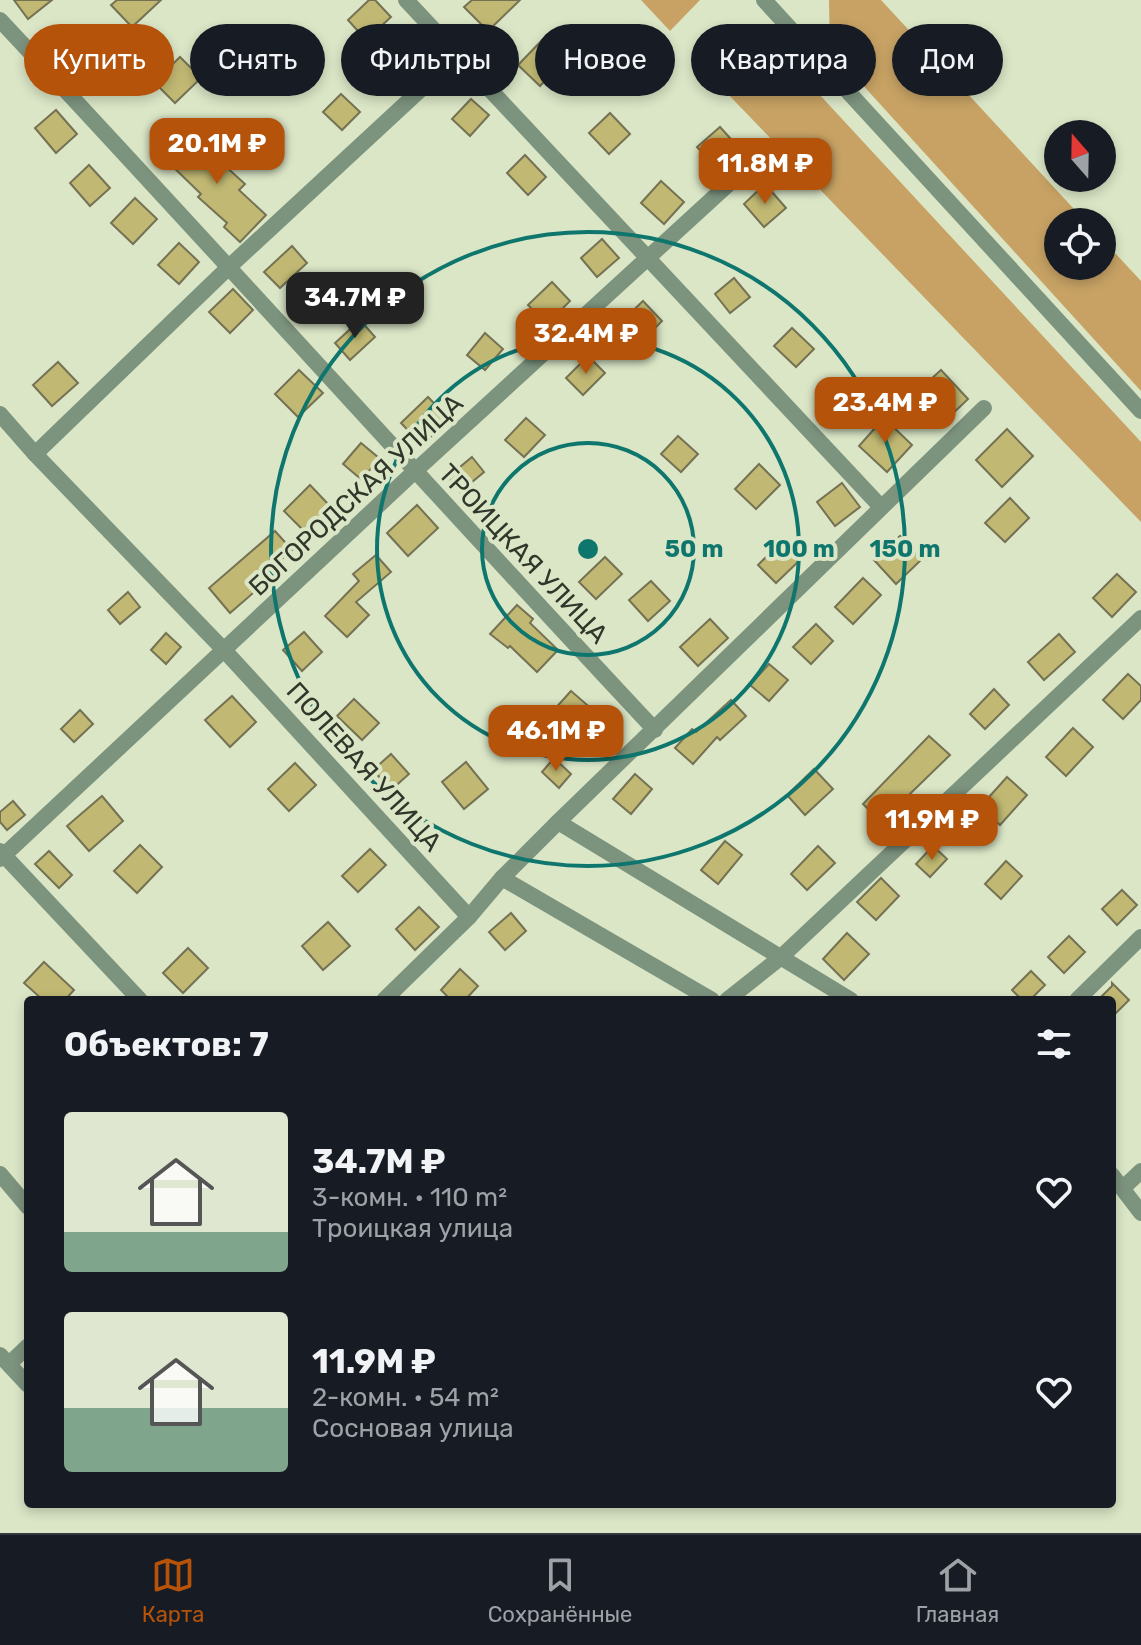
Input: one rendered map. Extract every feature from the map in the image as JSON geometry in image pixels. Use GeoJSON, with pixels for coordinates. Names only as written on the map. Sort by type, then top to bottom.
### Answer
{"type":"FeatureCollection","features":[{"type":"Feature","properties":{"kind":"street"},"geometry":{"type":"LineString","coordinates":[[406,0],[429,24]]}},
{"type":"Feature","properties":{"kind":"street"},"geometry":{"type":"LineString","coordinates":[[764,0],[1141,411]]}},
{"type":"Feature","properties":{"kind":"street","name":"ТРОИЦКАЯ УЛИЦА"},"geometry":{"type":"LineString","coordinates":[[0,20],[655,730]]}},
{"type":"Feature","properties":{"kind":"street"},"geometry":{"type":"LineString","coordinates":[[35,454],[230,266],[414,96]]}},
{"type":"Feature","properties":{"kind":"street"},"geometry":{"type":"LineString","coordinates":[[496,96],[881,507]]}},
{"type":"Feature","properties":{"kind":"street","name":"БОГОРОДСКАЯ УЛИЦА"},"geometry":{"type":"LineString","coordinates":[[1,855],[746,168]]}},
{"type":"Feature","properties":{"kind":"street"},"geometry":{"type":"LineString","coordinates":[[388,996],[469,917],[502,878],[558,822],[984,408]]}},
{"type":"Feature","properties":{"kind":"street"},"geometry":{"type":"LineString","coordinates":[[0,414],[224,650]]}},
{"type":"Feature","properties":{"kind":"street"},"geometry":{"type":"LineString","coordinates":[[732,996],[780,958],[1141,618]]}},
{"type":"Feature","properties":{"kind":"street","name":"ПОЛЕВАЯ УЛИЦА"},"geometry":{"type":"LineString","coordinates":[[224,650],[469,917]]}},
{"type":"Feature","properties":{"kind":"street"},"geometry":{"type":"LineString","coordinates":[[558,822],[844,996]]}},
{"type":"Feature","properties":{"kind":"street"},"geometry":{"type":"LineString","coordinates":[[1,855],[136,996]]}},
{"type":"Feature","properties":{"kind":"street"},"geometry":{"type":"LineString","coordinates":[[502,878],[705,996]]}},
{"type":"Feature","properties":{"kind":"street"},"geometry":{"type":"LineString","coordinates":[[1081,996],[1141,937]]}},
{"type":"Feature","properties":{"kind":"street"},"geometry":{"type":"LineString","coordinates":[[1141,1171],[1117,1182],[1141,1213]]}},
{"type":"Feature","properties":{"kind":"street"},"geometry":{"type":"LineString","coordinates":[[0,1174],[24,1202]]}},
{"type":"Feature","properties":{"kind":"street"},"geometry":{"type":"LineString","coordinates":[[24,1348],[4,1360],[24,1381]]}},
{"type":"Feature","properties":{"kind":"shaded area"},"geometry":{"type":"Polygon","coordinates":[[[641,0],[700,0],[675,26],[663,24],[641,0]]]}},
{"type":"Feature","properties":{"kind":"shaded area"},"geometry":{"type":"Polygon","coordinates":[[[829,0],[881,0],[903,24],[892,24],[892,96],[970,96],[1044,177],[1044,192],[1058,192],[1073,208],[1044,208],[1044,280],[1116,280],[1116,254],[1141,281],[1141,391],[873,96],[876,96],[876,24],[829,24],[829,0]]]}},
{"type":"Feature","properties":{"kind":"shaded area"},"geometry":{"type":"Polygon","coordinates":[[[730,96],[821,96],[1141,442],[1141,522],[730,96]]]}},
{"type":"Feature","properties":{"kind":"building"},"geometry":{"type":"Polygon","coordinates":[[[14,0],[52,0],[28,19],[14,0]]]}},
{"type":"Feature","properties":{"kind":"building"},"geometry":{"type":"Polygon","coordinates":[[[117,0],[161,0],[135,24],[129,24],[111,5],[117,0]]]}},
{"type":"Feature","properties":{"kind":"building"},"geometry":{"type":"Polygon","coordinates":[[[369,0],[375,0],[391,17],[383,24],[352,24],[348,20],[369,0]]]}},
{"type":"Feature","properties":{"kind":"building"},"geometry":{"type":"Polygon","coordinates":[[[472,0],[520,0],[495,24],[481,24],[464,7],[472,0]]]}},
{"type":"Feature","properties":{"kind":"building"},"geometry":{"type":"Polygon","coordinates":[[[535,47],[535,81],[519,66],[535,47]]]}},
{"type":"Feature","properties":{"kind":"building"},"geometry":{"type":"Polygon","coordinates":[[[180,57],[190,67],[190,89],[175,103],[168,96],[174,96],[174,63],[180,57]]]}},
{"type":"Feature","properties":{"kind":"building"},"geometry":{"type":"Polygon","coordinates":[[[341,94],[360,112],[342,130],[323,112],[341,94]]]}},
{"type":"Feature","properties":{"kind":"building"},"geometry":{"type":"Polygon","coordinates":[[[471,99],[489,115],[470,136],[452,119],[471,99]]]}},
{"type":"Feature","properties":{"kind":"building"},"geometry":{"type":"Polygon","coordinates":[[[56,110],[77,134],[56,153],[35,128],[56,110]]]}},
{"type":"Feature","properties":{"kind":"building"},"geometry":{"type":"Polygon","coordinates":[[[610,113],[630,134],[609,154],[589,133],[610,113]]]}},
{"type":"Feature","properties":{"kind":"building"},"geometry":{"type":"Polygon","coordinates":[[[720,127],[739,148],[716,168],[697,147],[720,127]]]}},
{"type":"Feature","properties":{"kind":"building"},"geometry":{"type":"Polygon","coordinates":[[[197,131],[216,149],[212,154],[245,184],[239,190],[266,215],[240,242],[224,227],[227,223],[198,197],[201,194],[167,161],[197,131]]]}},
{"type":"Feature","properties":{"kind":"building"},"geometry":{"type":"Polygon","coordinates":[[[525,155],[546,177],[528,195],[507,173],[525,155]]]}},
{"type":"Feature","properties":{"kind":"building"},"geometry":{"type":"Polygon","coordinates":[[[89,165],[110,188],[90,206],[70,183],[89,165]]]}},
{"type":"Feature","properties":{"kind":"building"},"geometry":{"type":"Polygon","coordinates":[[[661,181],[684,202],[664,224],[641,203],[661,181]]]}},
{"type":"Feature","properties":{"kind":"building"},"geometry":{"type":"Polygon","coordinates":[[[765,184],[786,208],[764,227],[744,204],[765,184]]]}},
{"type":"Feature","properties":{"kind":"building"},"geometry":{"type":"Polygon","coordinates":[[[135,198],[157,219],[133,244],[111,223],[135,198]]]}},
{"type":"Feature","properties":{"kind":"building"},"geometry":{"type":"Polygon","coordinates":[[[602,239],[619,258],[597,277],[581,258],[602,239]]]}},
{"type":"Feature","properties":{"kind":"building"},"geometry":{"type":"Polygon","coordinates":[[[179,243],[199,262],[179,284],[158,265],[179,243]]]}},
{"type":"Feature","properties":{"kind":"building"},"geometry":{"type":"Polygon","coordinates":[[[292,246],[307,263],[280,288],[264,272],[292,246]]]}},
{"type":"Feature","properties":{"kind":"building"},"geometry":{"type":"Polygon","coordinates":[[[734,278],[750,297],[730,313],[715,294],[734,278]]]}},
{"type":"Feature","properties":{"kind":"building"},"geometry":{"type":"Polygon","coordinates":[[[552,282],[570,301],[547,324],[528,305],[552,282]]]}},
{"type":"Feature","properties":{"kind":"building"},"geometry":{"type":"Polygon","coordinates":[[[233,289],[253,310],[230,333],[209,312],[233,289]]]}},
{"type":"Feature","properties":{"kind":"building"},"geometry":{"type":"Polygon","coordinates":[[[643,301],[662,321],[638,345],[619,324],[643,301]]]}},
{"type":"Feature","properties":{"kind":"building"},"geometry":{"type":"Polygon","coordinates":[[[360,320],[375,337],[350,360],[335,343],[360,320]]]}},
{"type":"Feature","properties":{"kind":"building"},"geometry":{"type":"Polygon","coordinates":[[[792,328],[814,349],[796,367],[774,346],[792,328]]]}},
{"type":"Feature","properties":{"kind":"building"},"geometry":{"type":"Polygon","coordinates":[[[485,333],[503,349],[485,370],[467,355],[485,333]]]}},
{"type":"Feature","properties":{"kind":"building"},"geometry":{"type":"Polygon","coordinates":[[[588,356],[605,373],[583,395],[566,378],[588,356]]]}},
{"type":"Feature","properties":{"kind":"building"},"geometry":{"type":"Polygon","coordinates":[[[58,362],[78,383],[52,406],[33,385],[58,362]]]}},
{"type":"Feature","properties":{"kind":"building"},"geometry":{"type":"Polygon","coordinates":[[[299,370],[323,393],[298,417],[275,394],[299,370]]]}},
{"type":"Feature","properties":{"kind":"building"},"geometry":{"type":"Polygon","coordinates":[[[941,370],[968,399],[945,421],[918,391],[941,370]]]}},
{"type":"Feature","properties":{"kind":"building"},"geometry":{"type":"Polygon","coordinates":[[[428,397],[449,419],[422,445],[401,423],[428,397]]]}},
{"type":"Feature","properties":{"kind":"building"},"geometry":{"type":"Polygon","coordinates":[[[526,418],[545,435],[524,457],[505,440],[526,418]]]}},
{"type":"Feature","properties":{"kind":"building"},"geometry":{"type":"Polygon","coordinates":[[[884,418],[912,445],[887,472],[859,446],[884,418]]]}},
{"type":"Feature","properties":{"kind":"building"},"geometry":{"type":"Polygon","coordinates":[[[1007,429],[1033,456],[1002,487],[976,460],[1007,429]]]}},
{"type":"Feature","properties":{"kind":"building"},"geometry":{"type":"Polygon","coordinates":[[[678,436],[698,454],[681,472],[661,454],[678,436]]]}},
{"type":"Feature","properties":{"kind":"building"},"geometry":{"type":"Polygon","coordinates":[[[361,443],[379,458],[362,480],[343,464],[361,443]]]}},
{"type":"Feature","properties":{"kind":"building"},"geometry":{"type":"Polygon","coordinates":[[[472,457],[484,472],[460,492],[448,477],[472,457]]]}},
{"type":"Feature","properties":{"kind":"building"},"geometry":{"type":"Polygon","coordinates":[[[759,464],[780,485],[756,509],[735,489],[759,464]]]}},
{"type":"Feature","properties":{"kind":"building"},"geometry":{"type":"Polygon","coordinates":[[[842,483],[860,507],[835,526],[817,502],[842,483]]]}},
{"type":"Feature","properties":{"kind":"building"},"geometry":{"type":"Polygon","coordinates":[[[310,485],[330,506],[304,531],[284,511],[310,485]]]}},
{"type":"Feature","properties":{"kind":"building"},"geometry":{"type":"Polygon","coordinates":[[[1010,498],[1029,518],[1005,542],[985,523],[1010,498]]]}},
{"type":"Feature","properties":{"kind":"building"},"geometry":{"type":"Polygon","coordinates":[[[417,505],[438,528],[408,556],[387,533],[417,505]]]}},
{"type":"Feature","properties":{"kind":"building"},"geometry":{"type":"Polygon","coordinates":[[[275,531],[292,550],[256,582],[260,587],[230,613],[209,588],[275,531]]]}},
{"type":"Feature","properties":{"kind":"building"},"geometry":{"type":"Polygon","coordinates":[[[900,536],[922,559],[896,584],[874,560],[900,536]]]}},
{"type":"Feature","properties":{"kind":"building"},"geometry":{"type":"Polygon","coordinates":[[[783,540],[801,559],[776,583],[758,565],[783,540]]]}},
{"type":"Feature","properties":{"kind":"building"},"geometry":{"type":"Polygon","coordinates":[[[376,555],[391,572],[356,602],[369,615],[347,637],[325,616],[359,581],[353,574],[376,555]]]}},
{"type":"Feature","properties":{"kind":"building"},"geometry":{"type":"Polygon","coordinates":[[[605,557],[622,574],[596,599],[579,582],[605,557]]]}},
{"type":"Feature","properties":{"kind":"building"},"geometry":{"type":"Polygon","coordinates":[[[1117,574],[1136,592],[1112,617],[1093,598],[1117,574]]]}},
{"type":"Feature","properties":{"kind":"building"},"geometry":{"type":"Polygon","coordinates":[[[863,578],[881,595],[853,624],[835,607],[863,578]]]}},
{"type":"Feature","properties":{"kind":"building"},"geometry":{"type":"Polygon","coordinates":[[[651,581],[670,601],[648,621],[629,600],[651,581]]]}},
{"type":"Feature","properties":{"kind":"building"},"geometry":{"type":"Polygon","coordinates":[[[128,592],[140,607],[120,624],[108,610],[128,592]]]}},
{"type":"Feature","properties":{"kind":"building"},"geometry":{"type":"Polygon","coordinates":[[[517,605],[533,619],[530,623],[558,650],[537,672],[510,646],[508,648],[490,634],[517,605]]]}},
{"type":"Feature","properties":{"kind":"building"},"geometry":{"type":"Polygon","coordinates":[[[710,619],[728,638],[698,666],[680,647],[710,619]]]}},
{"type":"Feature","properties":{"kind":"building"},"geometry":{"type":"Polygon","coordinates":[[[816,624],[833,641],[811,664],[793,647],[816,624]]]}},
{"type":"Feature","properties":{"kind":"building"},"geometry":{"type":"Polygon","coordinates":[[[304,632],[322,652],[302,671],[283,650],[304,632]]]}},
{"type":"Feature","properties":{"kind":"building"},"geometry":{"type":"Polygon","coordinates":[[[166,633],[181,647],[166,664],[151,650],[166,633]]]}},
{"type":"Feature","properties":{"kind":"building"},"geometry":{"type":"Polygon","coordinates":[[[1059,634],[1075,652],[1044,680],[1028,662],[1059,634]]]}},
{"type":"Feature","properties":{"kind":"building"},"geometry":{"type":"Polygon","coordinates":[[[769,664],[788,680],[769,701],[750,685],[769,664]]]}},
{"type":"Feature","properties":{"kind":"building"},"geometry":{"type":"Polygon","coordinates":[[[1128,674],[1141,686],[1141,700],[1123,719],[1103,700],[1128,674]]]}},
{"type":"Feature","properties":{"kind":"building"},"geometry":{"type":"Polygon","coordinates":[[[994,689],[1009,705],[985,729],[970,714],[994,689]]]}},
{"type":"Feature","properties":{"kind":"building"},"geometry":{"type":"Polygon","coordinates":[[[571,691],[593,710],[576,730],[553,711],[571,691]]]}},
{"type":"Feature","properties":{"kind":"building"},"geometry":{"type":"Polygon","coordinates":[[[232,696],[256,722],[230,747],[205,720],[232,696]]]}},
{"type":"Feature","properties":{"kind":"building"},"geometry":{"type":"Polygon","coordinates":[[[354,699],[379,723],[362,740],[337,716],[354,699]]]}},
{"type":"Feature","properties":{"kind":"building"},"geometry":{"type":"Polygon","coordinates":[[[731,700],[746,716],[720,740],[717,737],[693,764],[675,748],[692,729],[696,732],[731,700]]]}},
{"type":"Feature","properties":{"kind":"building"},"geometry":{"type":"Polygon","coordinates":[[[80,710],[93,724],[74,742],[61,729],[80,710]]]}},
{"type":"Feature","properties":{"kind":"building"},"geometry":{"type":"Polygon","coordinates":[[[1073,728],[1093,747],[1066,776],[1046,757],[1073,728]]]}},
{"type":"Feature","properties":{"kind":"building"},"geometry":{"type":"Polygon","coordinates":[[[929,736],[950,755],[881,822],[863,804],[929,736]]]}},
{"type":"Feature","properties":{"kind":"building"},"geometry":{"type":"Polygon","coordinates":[[[391,754],[409,774],[391,790],[373,770],[391,754]]]}},
{"type":"Feature","properties":{"kind":"building"},"geometry":{"type":"Polygon","coordinates":[[[554,758],[571,774],[559,788],[542,772],[554,758]]]}},
{"type":"Feature","properties":{"kind":"building"},"geometry":{"type":"Polygon","coordinates":[[[466,762],[488,789],[464,809],[442,782],[466,762]]]}},
{"type":"Feature","properties":{"kind":"building"},"geometry":{"type":"Polygon","coordinates":[[[295,763],[316,785],[289,811],[268,789],[295,763]]]}},
{"type":"Feature","properties":{"kind":"building"},"geometry":{"type":"Polygon","coordinates":[[[814,769],[833,789],[805,815],[787,795],[814,769]]]}},
{"type":"Feature","properties":{"kind":"building"},"geometry":{"type":"Polygon","coordinates":[[[635,774],[652,789],[631,814],[613,799],[635,774]]]}},
{"type":"Feature","properties":{"kind":"building"},"geometry":{"type":"Polygon","coordinates":[[[1007,777],[1027,795],[1000,825],[980,807],[1007,777]]]}},
{"type":"Feature","properties":{"kind":"building"},"geometry":{"type":"Polygon","coordinates":[[[102,796],[123,821],[89,851],[67,826],[102,796]]]}},
{"type":"Feature","properties":{"kind":"building"},"geometry":{"type":"Polygon","coordinates":[[[13,801],[25,815],[7,830],[0,822],[0,812],[13,801]]]}},
{"type":"Feature","properties":{"kind":"building"},"geometry":{"type":"Polygon","coordinates":[[[725,841],[742,855],[718,884],[701,870],[725,841]]]}},
{"type":"Feature","properties":{"kind":"building"},"geometry":{"type":"Polygon","coordinates":[[[140,845],[162,867],[137,893],[114,871],[140,845]]]}},
{"type":"Feature","properties":{"kind":"building"},"geometry":{"type":"Polygon","coordinates":[[[818,846],[835,863],[807,890],[791,874],[818,846]]]}},
{"type":"Feature","properties":{"kind":"building"},"geometry":{"type":"Polygon","coordinates":[[[933,846],[947,859],[930,877],[916,864],[933,846]]]}},
{"type":"Feature","properties":{"kind":"building"},"geometry":{"type":"Polygon","coordinates":[[[370,849],[386,865],[358,892],[342,876],[370,849]]]}},
{"type":"Feature","properties":{"kind":"building"},"geometry":{"type":"Polygon","coordinates":[[[49,851],[72,875],[59,888],[35,864],[49,851]]]}},
{"type":"Feature","properties":{"kind":"building"},"geometry":{"type":"Polygon","coordinates":[[[1006,861],[1022,876],[1001,899],[985,884],[1006,861]]]}},
{"type":"Feature","properties":{"kind":"building"},"geometry":{"type":"Polygon","coordinates":[[[881,878],[899,896],[876,920],[857,902],[881,878]]]}},
{"type":"Feature","properties":{"kind":"building"},"geometry":{"type":"Polygon","coordinates":[[[1122,890],[1137,905],[1117,925],[1102,909],[1122,890]]]}},
{"type":"Feature","properties":{"kind":"building"},"geometry":{"type":"Polygon","coordinates":[[[419,907],[439,927],[415,950],[396,929],[419,907]]]}},
{"type":"Feature","properties":{"kind":"building"},"geometry":{"type":"Polygon","coordinates":[[[511,913],[526,931],[505,950],[489,932],[511,913]]]}},
{"type":"Feature","properties":{"kind":"building"},"geometry":{"type":"Polygon","coordinates":[[[328,922],[350,946],[323,970],[302,946],[328,922]]]}},
{"type":"Feature","properties":{"kind":"building"},"geometry":{"type":"Polygon","coordinates":[[[847,933],[869,954],[844,980],[823,959],[847,933]]]}},
{"type":"Feature","properties":{"kind":"building"},"geometry":{"type":"Polygon","coordinates":[[[1069,936],[1085,952],[1064,973],[1048,957],[1069,936]]]}},
{"type":"Feature","properties":{"kind":"building"},"geometry":{"type":"Polygon","coordinates":[[[188,948],[208,968],[183,993],[163,973],[188,948]]]}},
{"type":"Feature","properties":{"kind":"building"},"geometry":{"type":"Polygon","coordinates":[[[44,962],[74,990],[69,996],[39,996],[24,983],[44,962]]]}},
{"type":"Feature","properties":{"kind":"building"},"geometry":{"type":"Polygon","coordinates":[[[460,969],[478,986],[469,996],[447,996],[441,990],[460,969]]]}},
{"type":"Feature","properties":{"kind":"building"},"geometry":{"type":"Polygon","coordinates":[[[1031,971],[1045,985],[1034,996],[1018,996],[1012,990],[1031,971]]]}},
{"type":"Feature","properties":{"kind":"building"},"geometry":{"type":"Polygon","coordinates":[[[1112,983],[1129,1000],[1116,1013],[1116,996],[1102,996],[1112,983]]]}}]}
